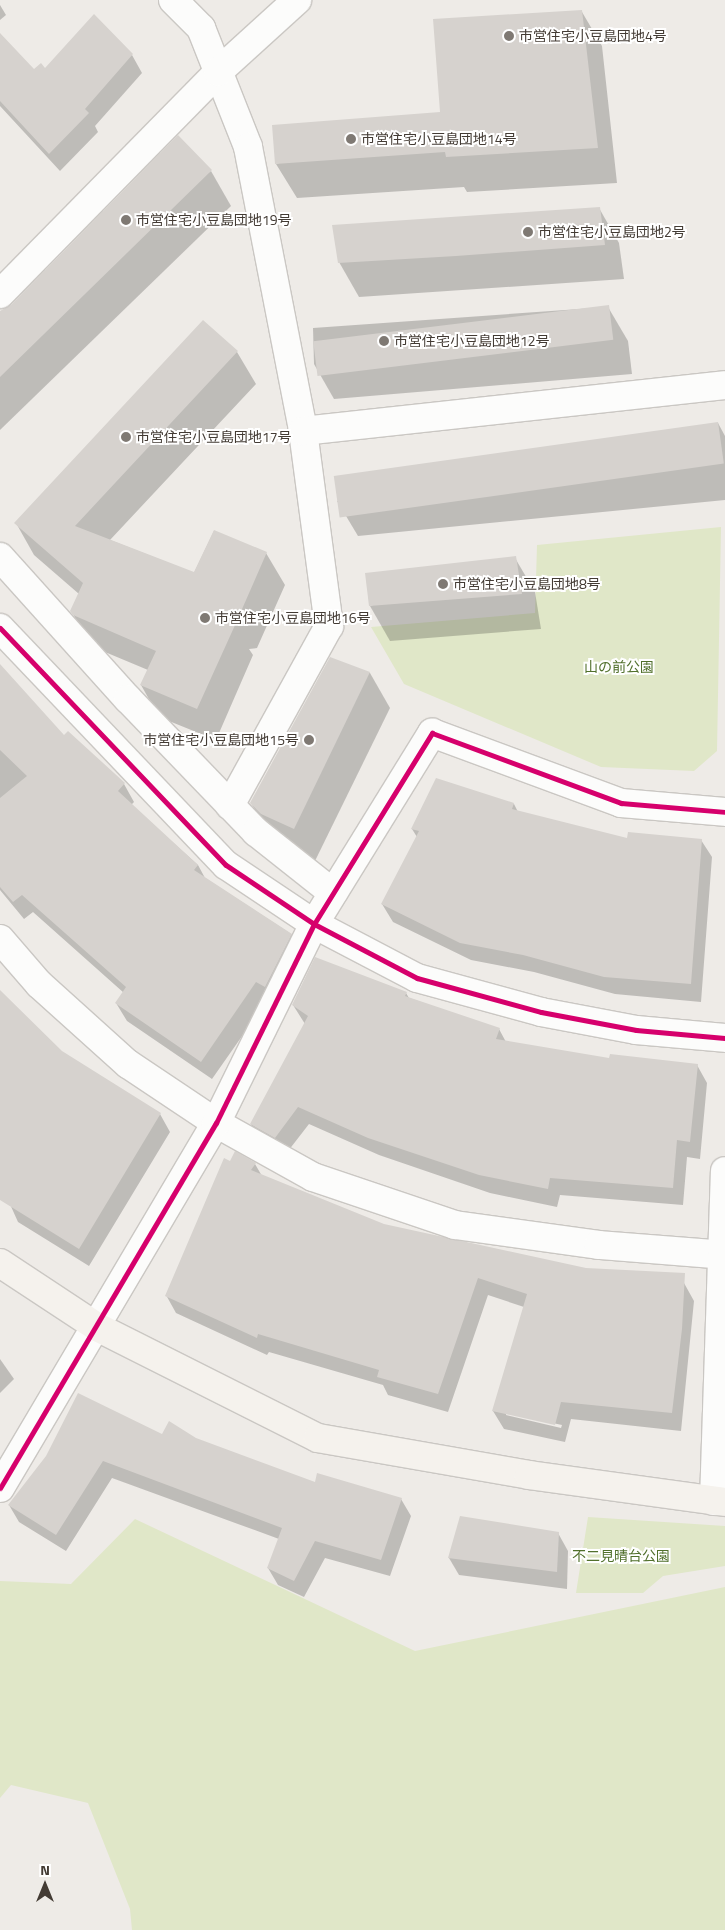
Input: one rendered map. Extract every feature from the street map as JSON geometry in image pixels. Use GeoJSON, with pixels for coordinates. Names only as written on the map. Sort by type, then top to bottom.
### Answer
{"type":"FeatureCollection","features":[{"type":"Feature","properties":{"kind":"street"},"geometry":{"type":"LineString","coordinates":[[173,0],[201,28],[248,147],[303,431],[329,626],[230,805]]}},
{"type":"Feature","properties":{"kind":"street"},"geometry":{"type":"LineString","coordinates":[[0,294],[218,72],[297,0]]}},
{"type":"Feature","properties":{"kind":"street"},"geometry":{"type":"LineString","coordinates":[[303,431],[725,385]]}},
{"type":"Feature","properties":{"kind":"street"},"geometry":{"type":"LineString","coordinates":[[0,557],[128,699],[256,832],[333,893]]}},
{"type":"Feature","properties":{"kind":"street"},"geometry":{"type":"LineString","coordinates":[[0,628],[226,865],[314,924],[417,978],[541,1012],[636,1030],[725,1038]]}},
{"type":"Feature","properties":{"kind":"street"},"geometry":{"type":"LineString","coordinates":[[0,1488],[216,1123],[314,924],[432,733],[621,803],[725,812]]}},
{"type":"Feature","properties":{"kind":"street"},"geometry":{"type":"LineString","coordinates":[[0,939],[39,984],[128,1064],[216,1123],[313,1177],[455,1225],[599,1245],[724,1255]]}},
{"type":"Feature","properties":{"kind":"street"},"geometry":{"type":"LineString","coordinates":[[0,1263],[97,1327],[318,1438],[529,1475],[720,1501],[725,1171]]}},
{"type":"Feature","properties":{"kind":"green space","name":"山の前公園"},"geometry":{"type":"Polygon","coordinates":[[[721,527],[717,751],[694,771],[601,767],[404,684],[371,627],[535,613],[537,545],[721,527]]]}},
{"type":"Feature","properties":{"kind":"green space","name":"不二見晴台公園"},"geometry":{"type":"Polygon","coordinates":[[[588,1517],[725,1526],[725,1566],[663,1576],[643,1593],[576,1593],[588,1517]]]}},
{"type":"Feature","properties":{"kind":"green space"},"geometry":{"type":"Polygon","coordinates":[[[135,1519],[415,1651],[725,1587],[725,1930],[132,1930],[130,1909],[88,1803],[11,1785],[0,1798],[0,1581],[71,1584],[135,1519]]]}},
{"type":"Feature","properties":{"kind":"building"},"geometry":{"type":"Polygon","coordinates":[[[582,10],[598,148],[446,157],[445,152],[275,164],[272,125],[440,112],[433,19],[582,10]]]}},
{"type":"Feature","properties":{"kind":"building"},"geometry":{"type":"Polygon","coordinates":[[[94,14],[133,54],[85,109],[89,113],[49,154],[0,101],[0,33],[34,69],[41,63],[45,68],[94,14]]]}},
{"type":"Feature","properties":{"kind":"building","name":"市営住宅小豆島団地19号"},"geometry":{"type":"Polygon","coordinates":[[[178,135],[212,170],[0,377],[0,311],[11,305],[178,135]]]}},
{"type":"Feature","properties":{"kind":"building"},"geometry":{"type":"Polygon","coordinates":[[[600,207],[605,245],[456,256],[338,263],[332,225],[600,207]]]}},
{"type":"Feature","properties":{"kind":"building"},"geometry":{"type":"Polygon","coordinates":[[[609,305],[613,340],[317,376],[313,341],[609,305]]]}},
{"type":"Feature","properties":{"kind":"building"},"geometry":{"type":"Polygon","coordinates":[[[203,320],[238,351],[75,526],[194,572],[214,530],[267,552],[239,616],[222,618],[236,623],[197,709],[140,685],[156,651],[73,615],[70,611],[83,583],[14,523],[203,320]]]}},
{"type":"Feature","properties":{"kind":"building"},"geometry":{"type":"Polygon","coordinates":[[[718,422],[724,464],[340,518],[334,476],[718,422]]]}},
{"type":"Feature","properties":{"kind":"building","name":"市営住宅小豆島団地8号"},"geometry":{"type":"Polygon","coordinates":[[[516,556],[522,594],[369,606],[365,573],[516,556]]]}},
{"type":"Feature","properties":{"kind":"building","name":"市営住宅小豆島団地15号"},"geometry":{"type":"Polygon","coordinates":[[[330,657],[370,672],[294,829],[261,814],[250,803],[330,657]]]}},
{"type":"Feature","properties":{"kind":"building"},"geometry":{"type":"Polygon","coordinates":[[[0,664],[64,735],[68,731],[125,783],[118,791],[198,865],[194,870],[292,934],[265,987],[256,982],[201,1062],[115,1003],[126,987],[22,895],[13,902],[0,887],[0,798],[27,776],[0,750],[0,664]]]}},
{"type":"Feature","properties":{"kind":"building"},"geometry":{"type":"Polygon","coordinates":[[[436,778],[514,803],[512,809],[627,838],[628,832],[702,839],[691,984],[604,977],[523,955],[460,943],[381,904],[419,831],[411,829],[436,778]]]}},
{"type":"Feature","properties":{"kind":"building"},"geometry":{"type":"Polygon","coordinates":[[[315,957],[407,992],[405,996],[500,1028],[496,1039],[609,1058],[610,1054],[698,1064],[690,1142],[677,1140],[673,1188],[550,1178],[548,1189],[479,1175],[368,1138],[298,1107],[275,1138],[250,1124],[308,1016],[292,1005],[315,957]]]}},
{"type":"Feature","properties":{"kind":"building"},"geometry":{"type":"Polygon","coordinates":[[[0,990],[62,1051],[161,1113],[79,1249],[0,1200],[0,990]]]}},
{"type":"Feature","properties":{"kind":"building"},"geometry":{"type":"Polygon","coordinates":[[[235,1151],[256,1163],[251,1170],[384,1224],[586,1268],[685,1273],[682,1329],[672,1413],[561,1402],[555,1425],[492,1411],[527,1294],[478,1278],[438,1394],[377,1377],[379,1370],[258,1334],[257,1338],[165,1296],[224,1158],[230,1161],[235,1151]]]}},
{"type":"Feature","properties":{"kind":"building"},"geometry":{"type":"Polygon","coordinates":[[[78,1393],[162,1434],[169,1421],[196,1438],[315,1482],[317,1473],[402,1498],[381,1560],[315,1541],[294,1581],[267,1568],[282,1528],[103,1461],[56,1535],[8,1505],[46,1456],[78,1393]]]}},
{"type":"Feature","properties":{"kind":"building"},"geometry":{"type":"Polygon","coordinates":[[[460,1516],[559,1532],[557,1572],[448,1558],[460,1516]]]}},
{"type":"Feature","properties":{"kind":"cycle path"},"geometry":{"type":"LineString","coordinates":[[0,628],[226,865],[314,924],[417,978],[541,1012],[636,1030],[725,1038]]}},
{"type":"Feature","properties":{"kind":"cycle path"},"geometry":{"type":"LineString","coordinates":[[0,1488],[216,1123],[314,924],[432,733],[621,803],[725,812]]}},
{"type":"Feature","properties":{"kind":"place","name":"市営住宅小豆島団地4号"},"geometry":{"type":"Point","coordinates":[509,36]}},
{"type":"Feature","properties":{"kind":"place","name":"市営住宅小豆島団地14号"},"geometry":{"type":"Point","coordinates":[351,139]}},
{"type":"Feature","properties":{"kind":"place","name":"市営住宅小豆島団地19号"},"geometry":{"type":"Point","coordinates":[126,220]}},
{"type":"Feature","properties":{"kind":"place","name":"市営住宅小豆島団地2号"},"geometry":{"type":"Point","coordinates":[528,232]}},
{"type":"Feature","properties":{"kind":"place","name":"市営住宅小豆島団地12号"},"geometry":{"type":"Point","coordinates":[384,341]}},
{"type":"Feature","properties":{"kind":"place","name":"市営住宅小豆島団地17号"},"geometry":{"type":"Point","coordinates":[126,437]}},
{"type":"Feature","properties":{"kind":"place","name":"市営住宅小豆島団地8号"},"geometry":{"type":"Point","coordinates":[443,584]}},
{"type":"Feature","properties":{"kind":"place","name":"市営住宅小豆島団地16号"},"geometry":{"type":"Point","coordinates":[205,618]}},
{"type":"Feature","properties":{"kind":"place","name":"市営住宅小豆島団地15号"},"geometry":{"type":"Point","coordinates":[309,740]}}]}
